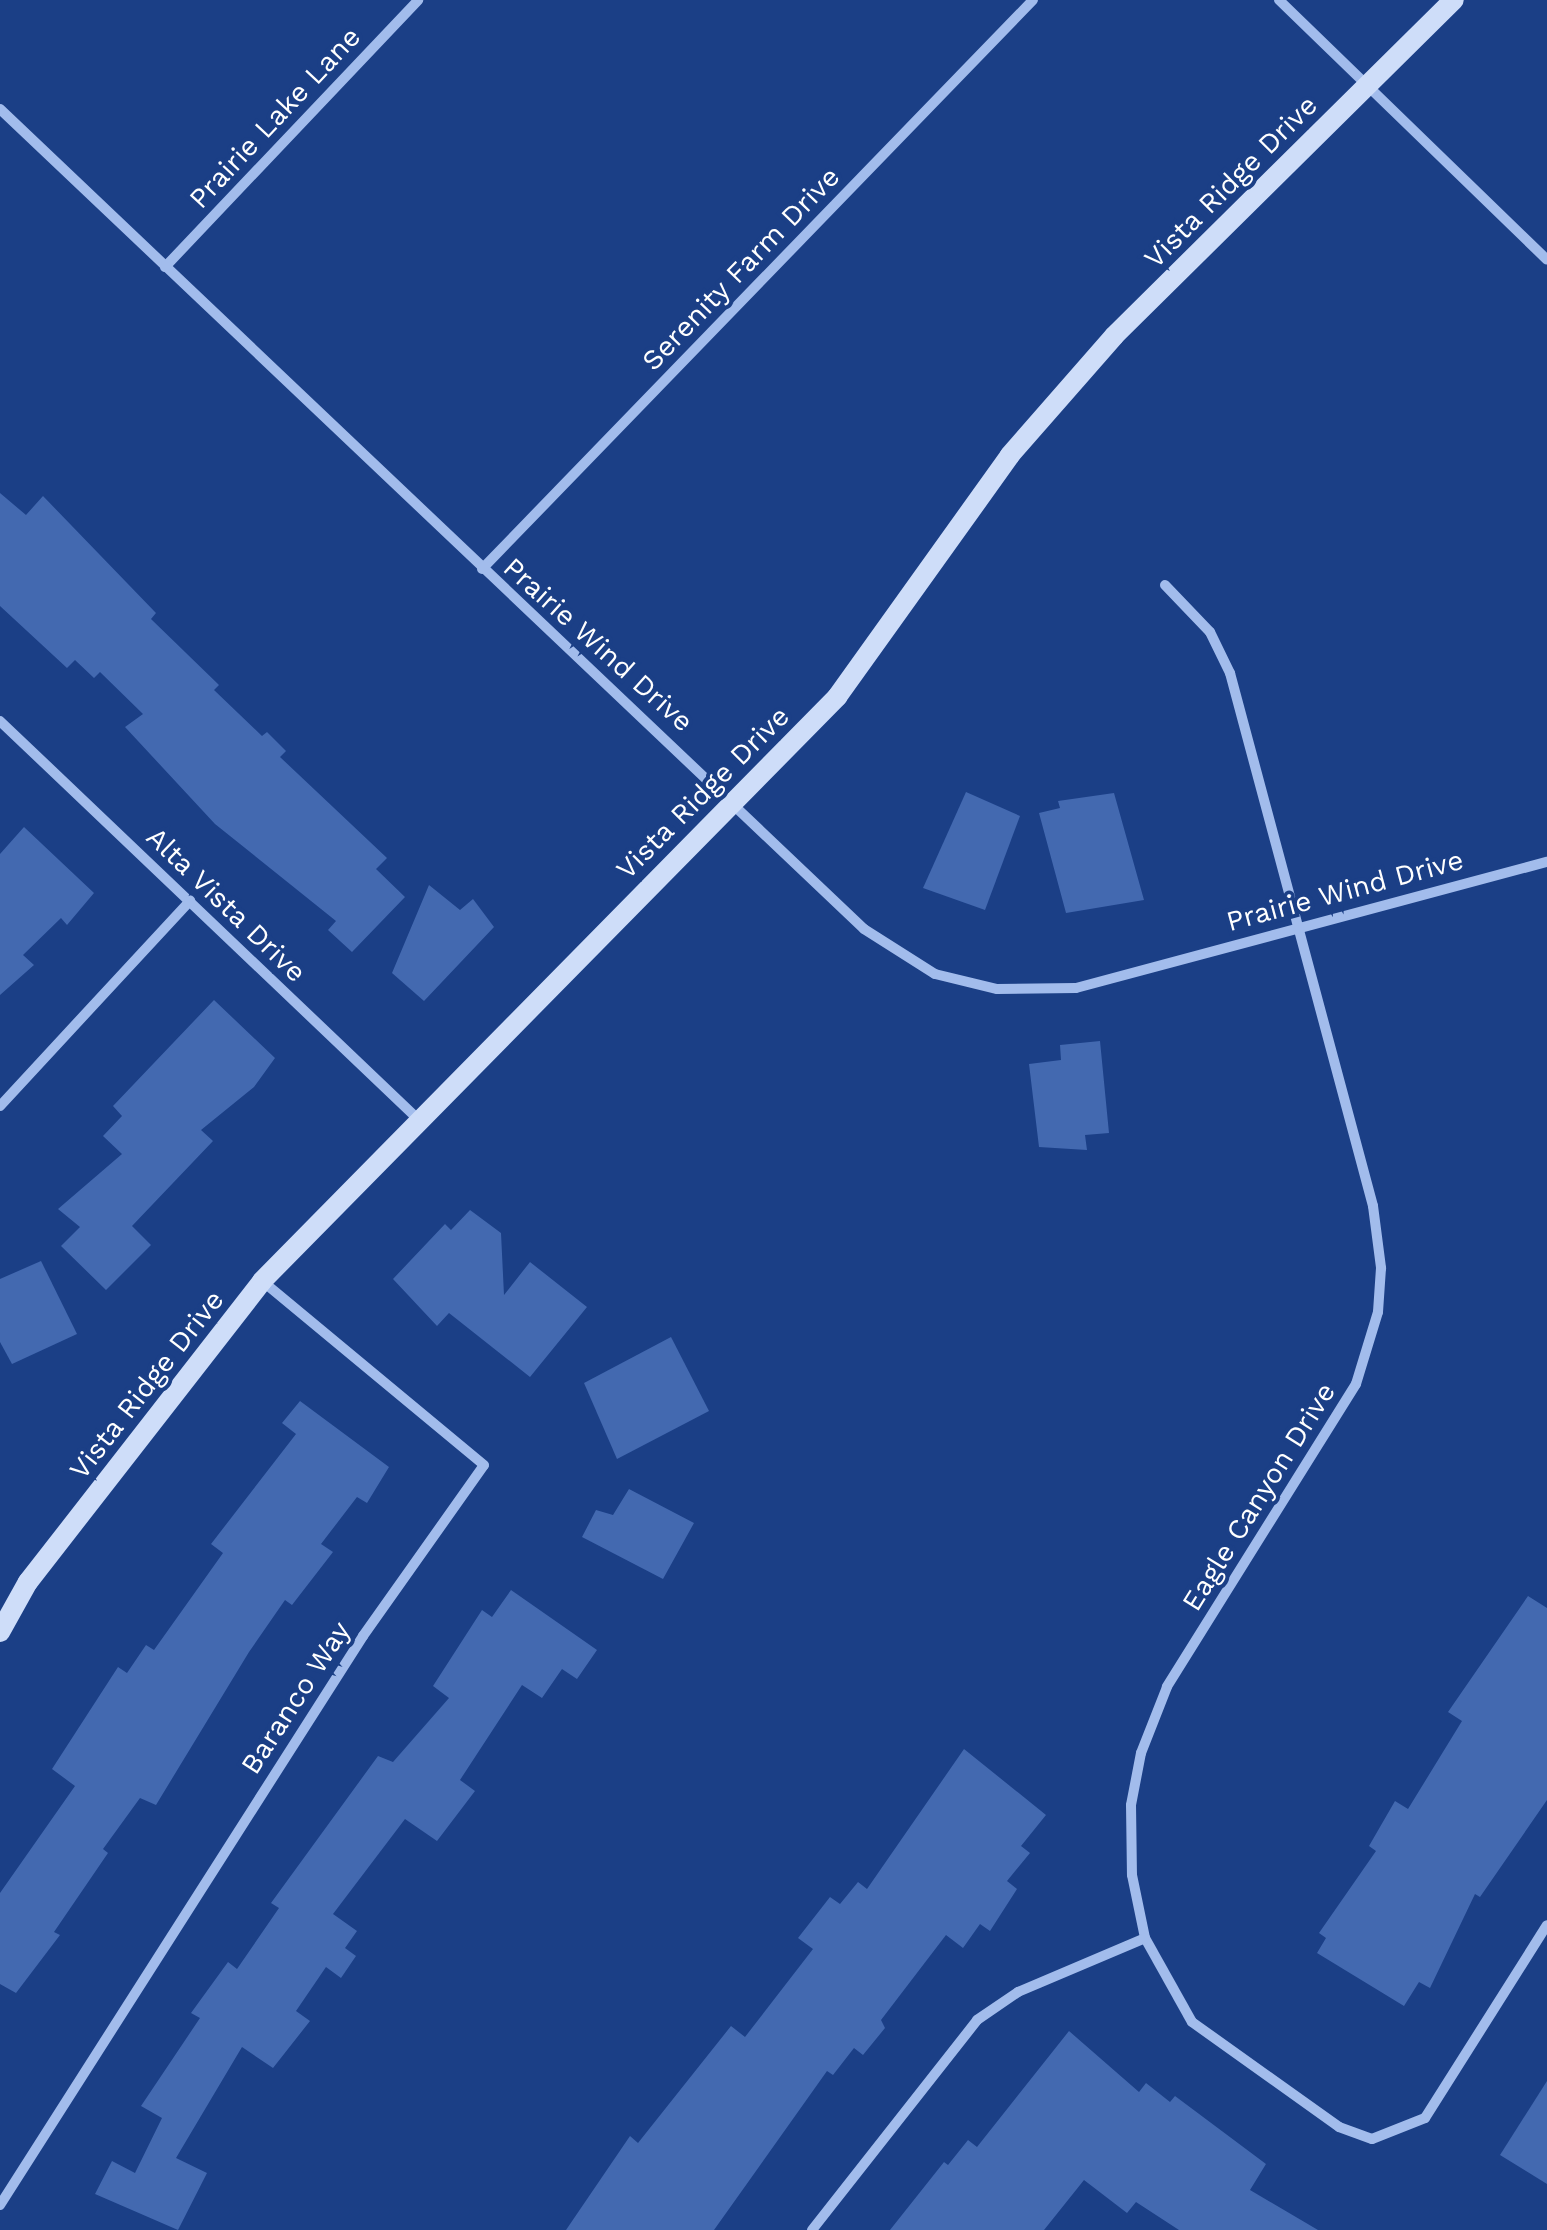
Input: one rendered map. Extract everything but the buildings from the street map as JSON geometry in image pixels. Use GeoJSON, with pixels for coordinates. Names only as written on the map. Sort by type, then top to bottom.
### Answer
{"type":"FeatureCollection","features":[{"type":"Feature","properties":{"kind":"street","name":"Prairie Lake Lane"},"geometry":{"type":"LineString","coordinates":[[165,267],[418,0]]}},
{"type":"Feature","properties":{"kind":"street","name":"Serenity Farm Drive"},"geometry":{"type":"LineString","coordinates":[[482,569],[1033,0]]}},
{"type":"Feature","properties":{"kind":"street"},"geometry":{"type":"LineString","coordinates":[[1278,0],[1370,84],[1547,260]]}},
{"type":"Feature","properties":{"kind":"street","name":"Vista Ridge Drive"},"geometry":{"type":"LineString","coordinates":[[0,1632],[28,1582],[262,1281],[837,697],[1010,455],[1114,336],[1454,0]]}},
{"type":"Feature","properties":{"kind":"street","name":"Prairie Wind Drive"},"geometry":{"type":"LineString","coordinates":[[0,109],[482,569],[734,800],[864,929],[934,974],[997,989],[1076,988],[1294,926],[1547,862]]}},
{"type":"Feature","properties":{"kind":"street","name":"Eagle Canyon Drive"},"geometry":{"type":"LineString","coordinates":[[1165,585],[1210,632],[1230,673],[1294,926],[1373,1206],[1381,1268],[1378,1312],[1356,1384],[1166,1687],[1140,1753],[1131,1805],[1132,1875],[1145,1938],[1192,2022],[1339,2127],[1372,2139],[1403,2132],[1424,2118],[1547,1926]]}},
{"type":"Feature","properties":{"kind":"street","name":"Alta Vista Drive"},"geometry":{"type":"LineString","coordinates":[[0,721],[420,1121]]}},
{"type":"Feature","properties":{"kind":"street"},"geometry":{"type":"LineString","coordinates":[[0,1106],[190,901]]}},
{"type":"Feature","properties":{"kind":"street","name":"Baranco Way"},"geometry":{"type":"LineString","coordinates":[[0,2205],[362,1636],[484,1466],[262,1281]]}},
{"type":"Feature","properties":{"kind":"street"},"geometry":{"type":"LineString","coordinates":[[812,2230],[977,2020],[1033,1984],[1145,1938]]}}]}
